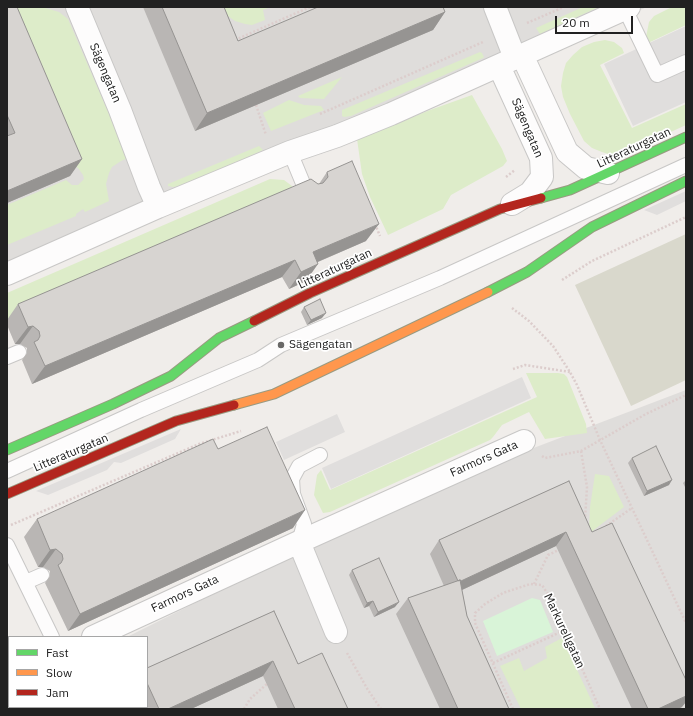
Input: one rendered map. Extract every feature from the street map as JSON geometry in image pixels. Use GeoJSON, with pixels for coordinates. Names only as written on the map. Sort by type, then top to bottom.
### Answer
{"type":"FeatureCollection","features":[{"type":"Feature","properties":{"kind":"street","name":"Sägengatan"},"geometry":{"type":"LineString","coordinates":[[77,7],[158,207]]}},
{"type":"Feature","properties":{"kind":"street","name":"Sägengatan"},"geometry":{"type":"LineString","coordinates":[[495,7],[541,158],[542,177],[530,193],[512,204]]}},
{"type":"Feature","properties":{"kind":"street"},"geometry":{"type":"LineString","coordinates":[[7,274],[158,207],[290,152],[337,136],[391,114],[627,8]]}},
{"type":"Feature","properties":{"kind":"street","name":"Sägengatan"},"geometry":{"type":"LineString","coordinates":[[512,60],[566,152],[586,168],[608,173]]}},
{"type":"Feature","properties":{"kind":"street","name":"Litteraturgatan"},"geometry":{"type":"LineString","coordinates":[[7,450],[113,404],[171,376],[219,338],[310,293],[492,212],[512,204],[570,190],[686,137]]}},
{"type":"Feature","properties":{"kind":"street","name":"Litteraturgatan"},"geometry":{"type":"LineString","coordinates":[[7,494],[176,421],[274,394],[506,283],[527,272],[592,227],[686,181]]}},
{"type":"Feature","properties":{"kind":"street","name":"Farmors Gata"},"geometry":{"type":"LineString","coordinates":[[95,636],[524,441]]}},
{"type":"Feature","properties":{"kind":"street"},"geometry":{"type":"LineString","coordinates":[[299,542],[336,632]]}},
{"type":"Feature","properties":{"kind":"lane"},"geometry":{"type":"LineString","coordinates":[[627,8],[657,75],[686,62]]}},
{"type":"Feature","properties":{"kind":"lane"},"geometry":{"type":"LineString","coordinates":[[290,152],[307,193]]}},
{"type":"Feature","properties":{"kind":"lane"},"geometry":{"type":"LineString","coordinates":[[7,471],[258,360],[280,345],[440,278],[686,165]]}},
{"type":"Feature","properties":{"kind":"lane"},"geometry":{"type":"LineString","coordinates":[[299,542],[304,524],[293,494],[292,479],[299,466],[320,455]]}},
{"type":"Feature","properties":{"kind":"lane"},"geometry":{"type":"LineString","coordinates":[[7,545],[52,636]]}},
{"type":"Feature","properties":{"kind":"lane"},"geometry":{"type":"LineString","coordinates":[[26,582],[42,575]]}},
{"type":"Feature","properties":{"kind":"path"},"geometry":{"type":"LineString","coordinates":[[232,42],[309,7]]}},
{"type":"Feature","properties":{"kind":"path"},"geometry":{"type":"LineString","coordinates":[[256,105],[266,136]]}},
{"type":"Feature","properties":{"kind":"path"},"geometry":{"type":"LineString","coordinates":[[330,110],[337,136]]}},
{"type":"Feature","properties":{"kind":"path"},"geometry":{"type":"LineString","coordinates":[[505,177],[516,169]]}},
{"type":"Feature","properties":{"kind":"path"},"geometry":{"type":"LineString","coordinates":[[374,220],[382,241]]}},
{"type":"Feature","properties":{"kind":"path"},"geometry":{"type":"LineString","coordinates":[[511,307],[529,321],[553,346],[570,372],[686,624]]}},
{"type":"Feature","properties":{"kind":"path"},"geometry":{"type":"LineString","coordinates":[[513,369],[525,365],[570,372]]}},
{"type":"Feature","properties":{"kind":"path","name":"Farmors Gata"},"geometry":{"type":"LineString","coordinates":[[524,441],[545,458],[581,451],[646,414],[686,395]]}},
{"type":"Feature","properties":{"kind":"path"},"geometry":{"type":"LineString","coordinates":[[7,526],[199,444],[246,429]]}},
{"type":"Feature","properties":{"kind":"path"},"geometry":{"type":"LineString","coordinates":[[581,451],[587,487],[585,523]]}},
{"type":"Feature","properties":{"kind":"path"},"geometry":{"type":"LineString","coordinates":[[604,528],[632,508]]}},
{"type":"Feature","properties":{"kind":"path"},"geometry":{"type":"LineString","coordinates":[[534,584],[548,555],[568,546]]}},
{"type":"Feature","properties":{"kind":"path","name":"Markurellgatan"},"geometry":{"type":"LineString","coordinates":[[513,709],[475,623],[475,613],[503,593],[534,584],[542,585],[551,599],[600,709]]}},
{"type":"Feature","properties":{"kind":"path"},"geometry":{"type":"LineString","coordinates":[[493,664],[565,630]]}},
{"type":"Feature","properties":{"kind":"path"},"geometry":{"type":"LineString","coordinates":[[348,654],[368,690],[381,709]]}},
{"type":"Feature","properties":{"kind":"path"},"geometry":{"type":"LineString","coordinates":[[244,709],[250,699],[272,680]]}},
{"type":"Feature","properties":{"kind":"shaded area"},"geometry":{"type":"Polygon","coordinates":[[[7,7],[647,7],[7,281],[7,7]]]}},
{"type":"Feature","properties":{"kind":"shaded area"},"geometry":{"type":"Polygon","coordinates":[[[686,26],[686,102],[633,126],[604,64],[686,26]]]}},
{"type":"Feature","properties":{"kind":"shaded area"},"geometry":{"type":"Polygon","coordinates":[[[686,191],[686,201],[657,215],[644,210],[686,191]]]}},
{"type":"Feature","properties":{"kind":"shaded area"},"geometry":{"type":"Polygon","coordinates":[[[686,234],[686,380],[631,406],[575,285],[686,234]]]}},
{"type":"Feature","properties":{"kind":"shaded area"},"geometry":{"type":"Polygon","coordinates":[[[522,377],[531,398],[331,489],[322,468],[522,377]]]}},
{"type":"Feature","properties":{"kind":"shaded area"},"geometry":{"type":"Polygon","coordinates":[[[686,390],[686,709],[7,709],[8,696],[8,708],[148,708],[148,636],[129,636],[307,547],[481,468],[686,390]]]}},
{"type":"Feature","properties":{"kind":"shaded area"},"geometry":{"type":"Polygon","coordinates":[[[337,414],[345,432],[284,460],[276,442],[337,414]]]}},
{"type":"Feature","properties":{"kind":"shaded area"},"geometry":{"type":"Polygon","coordinates":[[[181,429],[175,439],[121,463],[114,462],[107,470],[48,495],[36,491],[181,429]]]}},
{"type":"Feature","properties":{"kind":"green space"},"geometry":{"type":"Polygon","coordinates":[[[7,7],[42,7],[59,12],[68,19],[128,158],[112,167],[109,173],[106,184],[109,201],[85,212],[83,209],[76,214],[76,216],[7,245],[7,205],[66,180],[72,185],[78,185],[84,179],[78,168],[71,164],[7,7]]]}},
{"type":"Feature","properties":{"kind":"green space"},"geometry":{"type":"Polygon","coordinates":[[[223,7],[271,7],[263,10],[265,20],[252,25],[235,21],[228,16],[223,7]]]}},
{"type":"Feature","properties":{"kind":"green space"},"geometry":{"type":"Polygon","coordinates":[[[583,7],[599,7],[540,34],[536,28],[583,7]]]}},
{"type":"Feature","properties":{"kind":"green space"},"geometry":{"type":"Polygon","coordinates":[[[672,7],[686,7],[686,25],[648,43],[646,37],[649,22],[654,16],[672,7]]]}},
{"type":"Feature","properties":{"kind":"green space"},"geometry":{"type":"Polygon","coordinates":[[[605,40],[614,42],[622,48],[624,53],[600,65],[632,128],[686,104],[686,125],[625,153],[611,155],[592,148],[584,141],[563,97],[561,86],[563,73],[566,63],[582,47],[594,42],[605,40]]]}},
{"type":"Feature","properties":{"kind":"green space"},"geometry":{"type":"Polygon","coordinates":[[[480,52],[484,57],[483,58],[351,116],[342,116],[342,110],[480,52]]]}},
{"type":"Feature","properties":{"kind":"green space"},"geometry":{"type":"Polygon","coordinates":[[[342,77],[324,99],[300,98],[298,96],[342,77]]]}},
{"type":"Feature","properties":{"kind":"green space"},"geometry":{"type":"Polygon","coordinates":[[[472,95],[502,149],[507,161],[503,166],[451,195],[443,209],[388,235],[370,197],[362,174],[357,139],[472,95]]]}},
{"type":"Feature","properties":{"kind":"green space"},"geometry":{"type":"Polygon","coordinates":[[[289,100],[304,105],[321,106],[324,110],[271,131],[263,113],[289,100]]]}},
{"type":"Feature","properties":{"kind":"green space"},"geometry":{"type":"Polygon","coordinates":[[[259,146],[263,150],[188,185],[173,187],[168,186],[168,184],[259,146]]]}},
{"type":"Feature","properties":{"kind":"green space"},"geometry":{"type":"Polygon","coordinates":[[[270,179],[284,180],[292,186],[295,191],[7,321],[7,293],[270,179]]]}},
{"type":"Feature","properties":{"kind":"green space"},"geometry":{"type":"Polygon","coordinates":[[[526,373],[564,374],[567,377],[586,424],[587,433],[545,439],[529,412],[502,425],[490,440],[330,512],[323,513],[314,495],[317,475],[321,470],[330,490],[537,397],[526,373]]]}},
{"type":"Feature","properties":{"kind":"green space"},"geometry":{"type":"Polygon","coordinates":[[[595,474],[609,476],[624,507],[591,532],[589,530],[590,507],[595,474]]]}},
{"type":"Feature","properties":{"kind":"green space"},"geometry":{"type":"Polygon","coordinates":[[[532,598],[540,600],[553,632],[497,656],[483,621],[532,598]]]}},
{"type":"Feature","properties":{"kind":"green space"},"geometry":{"type":"Polygon","coordinates":[[[562,638],[595,708],[521,709],[500,666],[519,658],[524,671],[547,658],[545,647],[562,638]]]}},
{"type":"Feature","properties":{"kind":"building"},"geometry":{"type":"Polygon","coordinates":[[[7,7],[17,7],[82,159],[7,191],[7,136],[15,133],[7,115],[7,7]]]}},
{"type":"Feature","properties":{"kind":"building"},"geometry":{"type":"Polygon","coordinates":[[[162,7],[224,7],[238,41],[318,7],[443,7],[445,12],[207,113],[162,7]]]}},
{"type":"Feature","properties":{"kind":"building"},"geometry":{"type":"Polygon","coordinates":[[[352,161],[379,224],[313,252],[318,264],[301,272],[295,260],[45,366],[34,342],[38,340],[40,336],[39,331],[33,326],[28,327],[18,304],[311,179],[318,184],[323,183],[328,177],[327,172],[352,161]]]}},
{"type":"Feature","properties":{"kind":"building"},"geometry":{"type":"Polygon","coordinates":[[[320,299],[326,313],[311,320],[304,307],[320,299]]]}},
{"type":"Feature","properties":{"kind":"building"},"geometry":{"type":"Polygon","coordinates":[[[267,427],[305,510],[80,614],[58,565],[63,559],[62,554],[56,549],[50,550],[37,519],[213,439],[218,449],[267,427]]]}},
{"type":"Feature","properties":{"kind":"building"},"geometry":{"type":"Polygon","coordinates":[[[656,446],[672,480],[647,491],[632,458],[656,446]]]}},
{"type":"Feature","properties":{"kind":"building"},"geometry":{"type":"Polygon","coordinates":[[[569,481],[592,532],[612,523],[686,680],[686,696],[658,709],[648,709],[566,532],[461,581],[458,581],[439,540],[569,481]]]}},
{"type":"Feature","properties":{"kind":"building"},"geometry":{"type":"Polygon","coordinates":[[[379,558],[399,602],[378,612],[373,601],[367,603],[352,570],[379,558]]]}},
{"type":"Feature","properties":{"kind":"building"},"geometry":{"type":"Polygon","coordinates":[[[460,580],[467,616],[509,709],[458,709],[408,598],[460,580]]]}},
{"type":"Feature","properties":{"kind":"building"},"geometry":{"type":"Polygon","coordinates":[[[274,611],[298,664],[322,653],[348,709],[295,709],[273,661],[168,709],[159,709],[148,685],[148,668],[274,611]]]}},
{"type":"Feature","properties":{"kind":"building"},"geometry":{"type":"Polygon","coordinates":[[[66,708],[99,709],[67,709],[66,708]]]}},
{"type":"Feature","properties":{"kind":"traffic: fast"},"geometry":{"type":"LineString","coordinates":[[541,198],[570,190],[686,137]]}},
{"type":"Feature","properties":{"kind":"traffic: fast"},"geometry":{"type":"LineString","coordinates":[[488,292],[527,272],[592,227],[686,181]]}},
{"type":"Feature","properties":{"kind":"traffic: fast"},"geometry":{"type":"LineString","coordinates":[[7,450],[113,404],[171,376],[219,338],[254,321]]}},
{"type":"Feature","properties":{"kind":"traffic: slow"},"geometry":{"type":"LineString","coordinates":[[234,405],[274,394],[488,292]]}},
{"type":"Feature","properties":{"kind":"traffic: jam"},"geometry":{"type":"LineString","coordinates":[[254,321],[310,293],[500,209],[541,198]]}},
{"type":"Feature","properties":{"kind":"traffic: jam"},"geometry":{"type":"LineString","coordinates":[[7,494],[176,421],[234,405]]}},
{"type":"Feature","properties":{"kind":"place","name":"Sägengatan"},"geometry":{"type":"Point","coordinates":[281,345]}}]}
